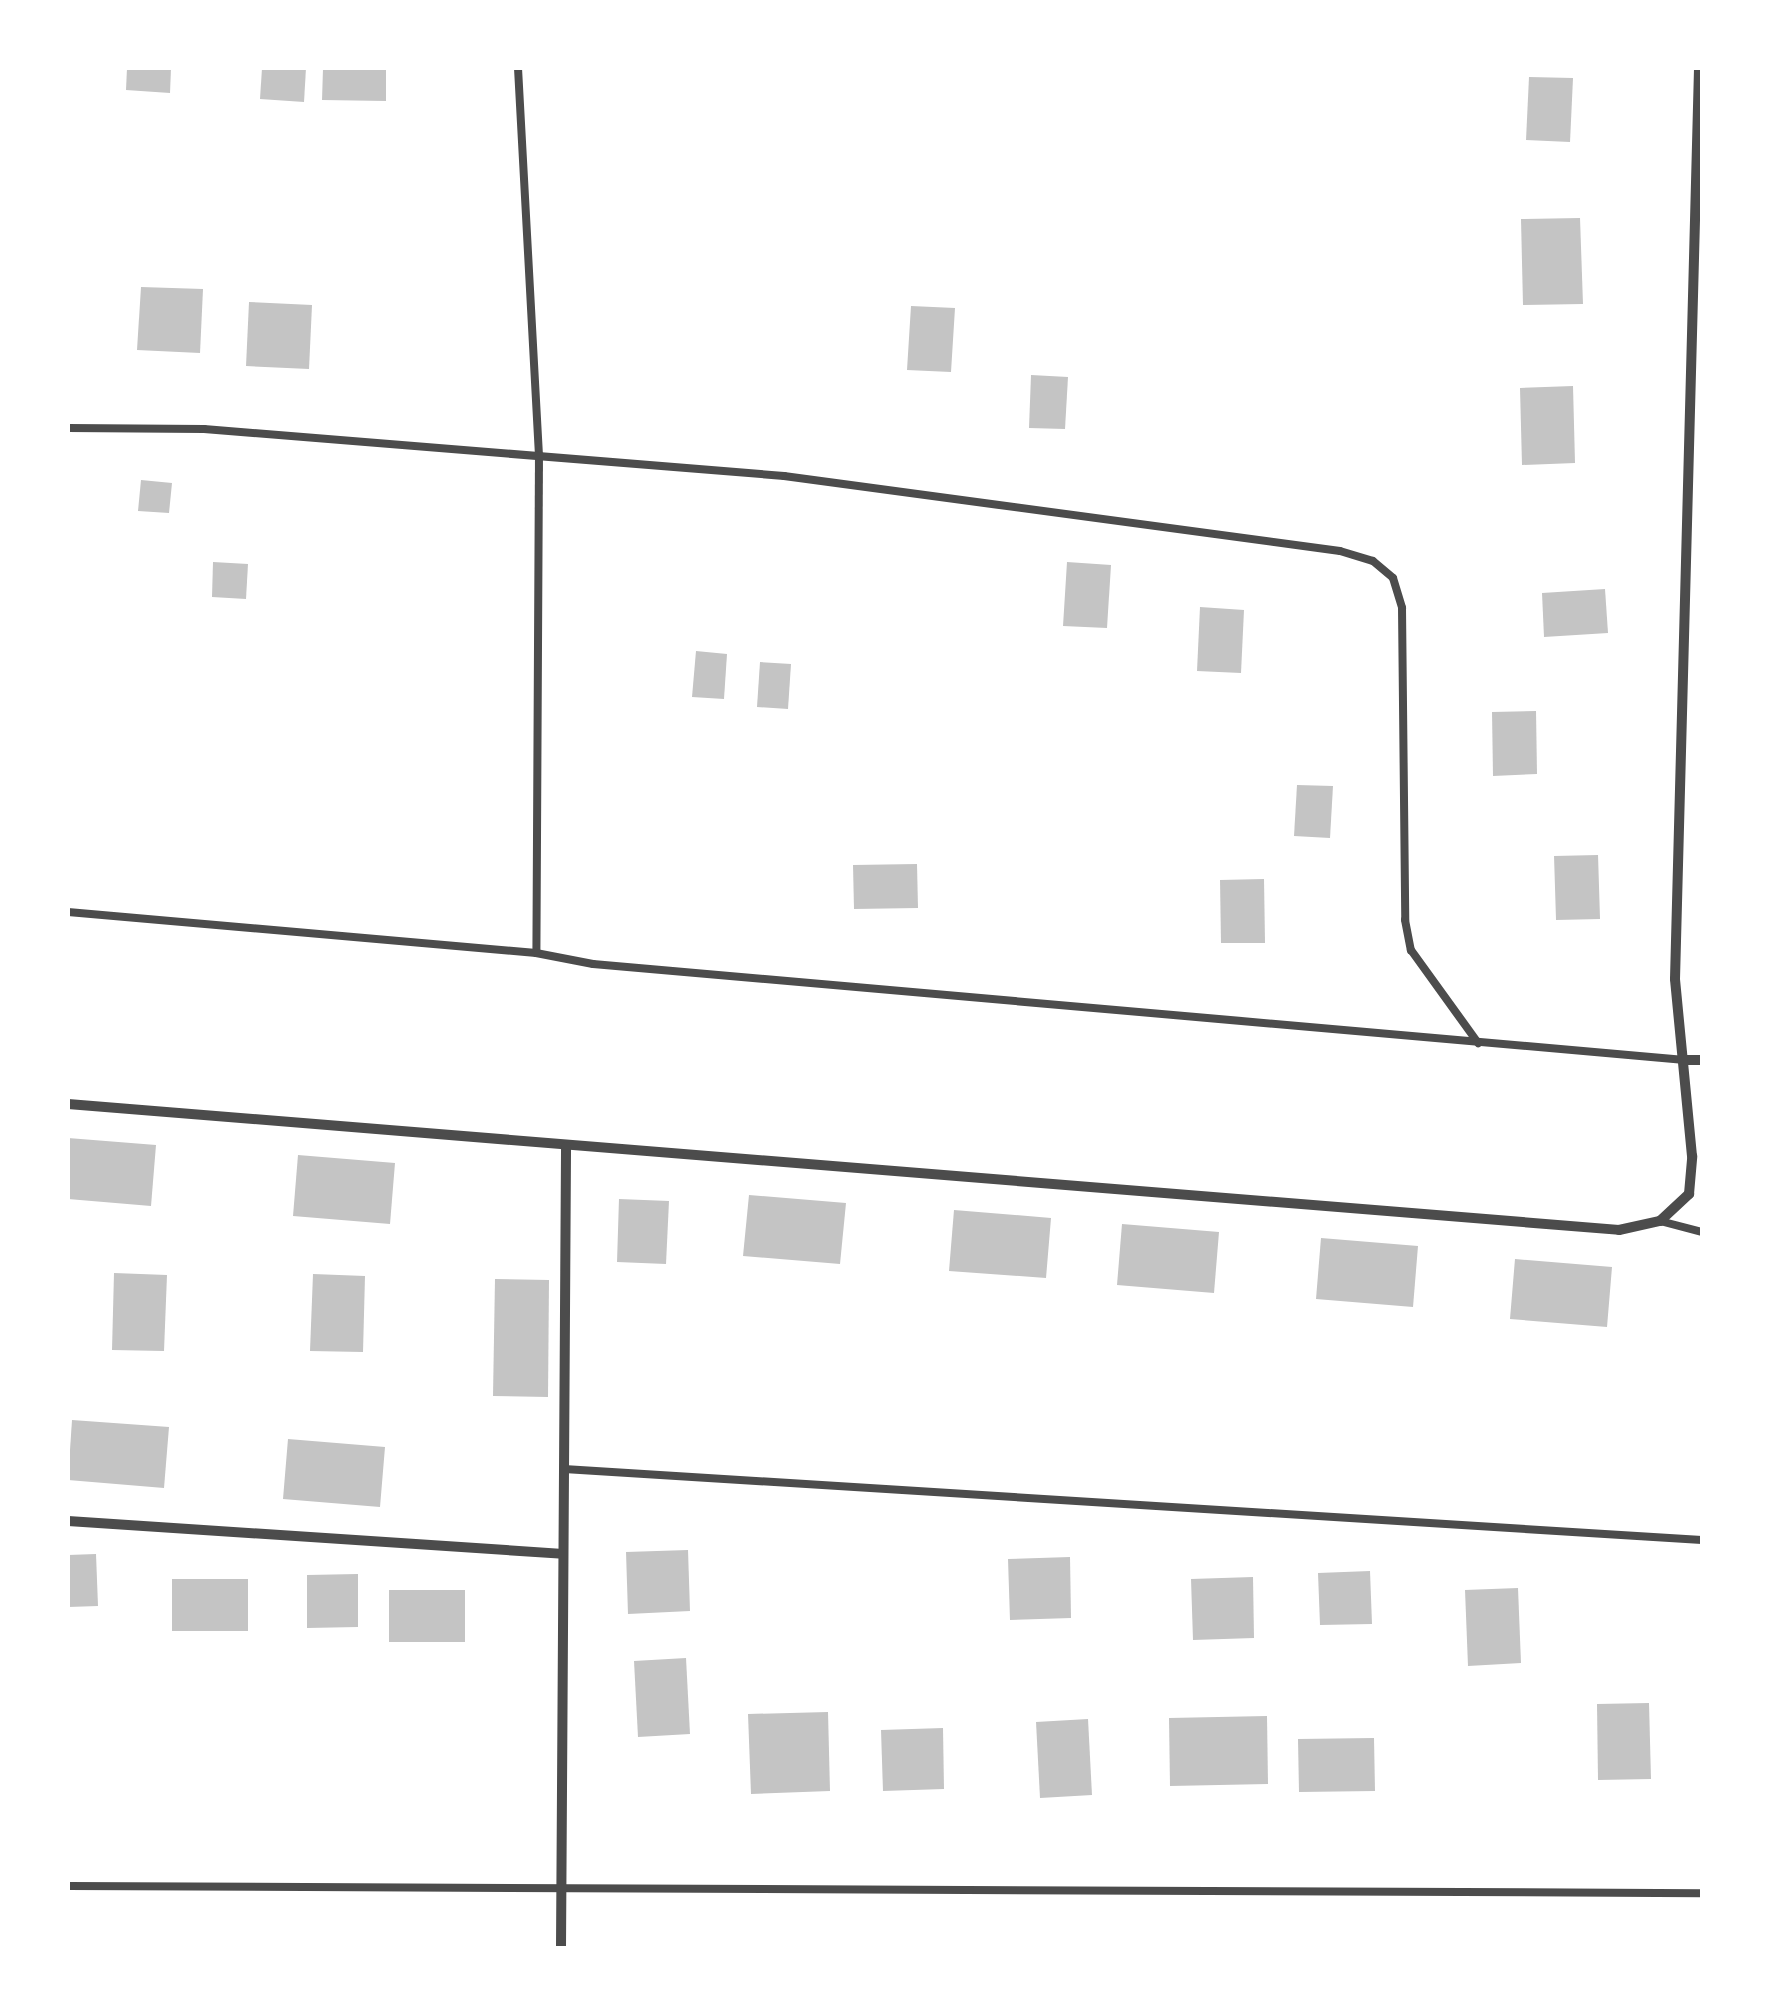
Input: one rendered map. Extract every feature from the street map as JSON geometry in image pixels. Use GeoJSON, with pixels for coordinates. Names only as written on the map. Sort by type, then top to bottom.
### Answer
{"type":"FeatureCollection","features":[{"type":"Feature","properties":{"kind":"street"},"geometry":{"type":"LineString","coordinates":[[68,1104],[1620,1230],[1660,1221],[1689,1194],[1692,1156],[1675,979],[1699,68]]}},
{"type":"Feature","properties":{"kind":"street"},"geometry":{"type":"LineString","coordinates":[[1684,1060],[1702,1060]]}},
{"type":"Feature","properties":{"kind":"street"},"geometry":{"type":"LineString","coordinates":[[562,1948],[566,1147]]}},
{"type":"Feature","properties":{"kind":"street"},"geometry":{"type":"LineString","coordinates":[[68,1521],[564,1554]]}},
{"type":"Feature","properties":{"kind":"lane"},"geometry":{"type":"LineString","coordinates":[[518,68],[539,456],[536,954]]}},
{"type":"Feature","properties":{"kind":"lane"},"geometry":{"type":"LineString","coordinates":[[68,428],[204,428],[784,476],[1340,551],[1373,560],[1392,578],[1402,608],[1406,920],[1411,950],[1478,1043]]}},
{"type":"Feature","properties":{"kind":"lane"},"geometry":{"type":"LineString","coordinates":[[68,912],[536,954],[593,964],[1684,1060]]}},
{"type":"Feature","properties":{"kind":"lane"},"geometry":{"type":"LineString","coordinates":[[1660,1221],[1702,1232]]}},
{"type":"Feature","properties":{"kind":"lane"},"geometry":{"type":"LineString","coordinates":[[564,1469],[1702,1540]]}},
{"type":"Feature","properties":{"kind":"lane"},"geometry":{"type":"LineString","coordinates":[[68,1886],[1702,1892]]}},
{"type":"Feature","properties":{"kind":"building"},"geometry":{"type":"Polygon","coordinates":[[[127,68],[171,68],[170,93],[126,90],[127,68]]]}},
{"type":"Feature","properties":{"kind":"building"},"geometry":{"type":"Polygon","coordinates":[[[262,68],[306,68],[304,102],[260,99],[262,68]]]}},
{"type":"Feature","properties":{"kind":"building"},"geometry":{"type":"Polygon","coordinates":[[[323,68],[386,68],[386,101],[322,100],[323,68]]]}},
{"type":"Feature","properties":{"kind":"building"},"geometry":{"type":"Polygon","coordinates":[[[1529,77],[1573,78],[1570,142],[1526,140],[1529,77]]]}},
{"type":"Feature","properties":{"kind":"building"},"geometry":{"type":"Polygon","coordinates":[[[1580,218],[1583,304],[1523,305],[1521,219],[1580,218]]]}},
{"type":"Feature","properties":{"kind":"building"},"geometry":{"type":"Polygon","coordinates":[[[141,287],[203,289],[200,353],[137,350],[141,287]]]}},
{"type":"Feature","properties":{"kind":"building"},"geometry":{"type":"Polygon","coordinates":[[[249,302],[312,305],[309,369],[246,366],[249,302]]]}},
{"type":"Feature","properties":{"kind":"building"},"geometry":{"type":"Polygon","coordinates":[[[911,306],[955,308],[951,372],[907,370],[911,306]]]}},
{"type":"Feature","properties":{"kind":"building"},"geometry":{"type":"Polygon","coordinates":[[[1031,375],[1068,377],[1065,429],[1029,428],[1031,375]]]}},
{"type":"Feature","properties":{"kind":"building"},"geometry":{"type":"Polygon","coordinates":[[[1573,386],[1575,463],[1522,465],[1520,388],[1573,386]]]}},
{"type":"Feature","properties":{"kind":"building"},"geometry":{"type":"Polygon","coordinates":[[[141,480],[172,483],[169,513],[138,511],[141,480]]]}},
{"type":"Feature","properties":{"kind":"building"},"geometry":{"type":"Polygon","coordinates":[[[213,562],[248,564],[246,599],[212,597],[213,562]]]}},
{"type":"Feature","properties":{"kind":"building"},"geometry":{"type":"Polygon","coordinates":[[[1067,562],[1111,565],[1107,628],[1063,626],[1067,562]]]}},
{"type":"Feature","properties":{"kind":"building"},"geometry":{"type":"Polygon","coordinates":[[[1605,589],[1608,633],[1544,637],[1542,593],[1605,589]]]}},
{"type":"Feature","properties":{"kind":"building"},"geometry":{"type":"Polygon","coordinates":[[[1200,607],[1244,610],[1241,673],[1197,671],[1200,607]]]}},
{"type":"Feature","properties":{"kind":"building"},"geometry":{"type":"Polygon","coordinates":[[[696,651],[727,654],[724,699],[692,697],[696,651]]]}},
{"type":"Feature","properties":{"kind":"building"},"geometry":{"type":"Polygon","coordinates":[[[760,662],[791,664],[788,709],[757,707],[760,662]]]}},
{"type":"Feature","properties":{"kind":"building"},"geometry":{"type":"Polygon","coordinates":[[[1536,711],[1537,774],[1493,776],[1492,712],[1536,711]]]}},
{"type":"Feature","properties":{"kind":"building"},"geometry":{"type":"Polygon","coordinates":[[[1297,785],[1333,786],[1330,838],[1294,836],[1297,785]]]}},
{"type":"Feature","properties":{"kind":"building"},"geometry":{"type":"Polygon","coordinates":[[[1598,855],[1600,919],[1556,920],[1554,856],[1598,855]]]}},
{"type":"Feature","properties":{"kind":"building"},"geometry":{"type":"Polygon","coordinates":[[[917,864],[918,908],[854,909],[853,865],[917,864]]]}},
{"type":"Feature","properties":{"kind":"building"},"geometry":{"type":"Polygon","coordinates":[[[1264,879],[1265,943],[1221,943],[1220,880],[1264,879]]]}},
{"type":"Feature","properties":{"kind":"building"},"geometry":{"type":"Polygon","coordinates":[[[68,1138],[156,1145],[151,1206],[68,1199],[68,1138]]]}},
{"type":"Feature","properties":{"kind":"building"},"geometry":{"type":"Polygon","coordinates":[[[298,1155],[395,1163],[390,1224],[293,1216],[298,1155]]]}},
{"type":"Feature","properties":{"kind":"building"},"geometry":{"type":"Polygon","coordinates":[[[749,1195],[846,1203],[840,1264],[743,1256],[749,1195]]]}},
{"type":"Feature","properties":{"kind":"building"},"geometry":{"type":"Polygon","coordinates":[[[619,1199],[669,1201],[666,1264],[617,1262],[619,1199]]]}},
{"type":"Feature","properties":{"kind":"building"},"geometry":{"type":"Polygon","coordinates":[[[954,1210],[1051,1218],[1046,1278],[949,1271],[954,1210]]]}},
{"type":"Feature","properties":{"kind":"building"},"geometry":{"type":"Polygon","coordinates":[[[1122,1224],[1219,1232],[1214,1293],[1117,1285],[1122,1224]]]}},
{"type":"Feature","properties":{"kind":"building"},"geometry":{"type":"Polygon","coordinates":[[[1321,1238],[1418,1246],[1413,1307],[1316,1299],[1321,1238]]]}},
{"type":"Feature","properties":{"kind":"building"},"geometry":{"type":"Polygon","coordinates":[[[1515,1259],[1612,1267],[1607,1327],[1510,1319],[1515,1259]]]}},
{"type":"Feature","properties":{"kind":"building"},"geometry":{"type":"Polygon","coordinates":[[[114,1273],[167,1275],[164,1351],[112,1350],[114,1273]]]}},
{"type":"Feature","properties":{"kind":"building"},"geometry":{"type":"Polygon","coordinates":[[[313,1274],[365,1276],[363,1352],[310,1351],[313,1274]]]}},
{"type":"Feature","properties":{"kind":"building"},"geometry":{"type":"Polygon","coordinates":[[[495,1279],[549,1280],[548,1397],[493,1396],[495,1279]]]}},
{"type":"Feature","properties":{"kind":"building"},"geometry":{"type":"Polygon","coordinates":[[[72,1420],[169,1427],[164,1488],[68,1480],[72,1420]]]}},
{"type":"Feature","properties":{"kind":"building"},"geometry":{"type":"Polygon","coordinates":[[[288,1439],[385,1447],[380,1507],[283,1499],[288,1439]]]}},
{"type":"Feature","properties":{"kind":"building"},"geometry":{"type":"Polygon","coordinates":[[[688,1550],[690,1611],[628,1614],[626,1552],[688,1550]]]}},
{"type":"Feature","properties":{"kind":"building"},"geometry":{"type":"Polygon","coordinates":[[[96,1554],[98,1606],[68,1607],[68,1555],[96,1554]]]}},
{"type":"Feature","properties":{"kind":"building"},"geometry":{"type":"Polygon","coordinates":[[[1070,1557],[1071,1618],[1010,1620],[1008,1559],[1070,1557]]]}},
{"type":"Feature","properties":{"kind":"building"},"geometry":{"type":"Polygon","coordinates":[[[1370,1571],[1372,1624],[1320,1625],[1318,1573],[1370,1571]]]}},
{"type":"Feature","properties":{"kind":"building"},"geometry":{"type":"Polygon","coordinates":[[[358,1574],[358,1627],[307,1628],[307,1575],[358,1574]]]}},
{"type":"Feature","properties":{"kind":"building"},"geometry":{"type":"Polygon","coordinates":[[[1253,1577],[1254,1638],[1193,1640],[1191,1579],[1253,1577]]]}},
{"type":"Feature","properties":{"kind":"building"},"geometry":{"type":"Polygon","coordinates":[[[172,1579],[248,1579],[248,1631],[172,1631],[172,1579]]]}},
{"type":"Feature","properties":{"kind":"building"},"geometry":{"type":"Polygon","coordinates":[[[1518,1588],[1521,1663],[1468,1666],[1465,1590],[1518,1588]]]}},
{"type":"Feature","properties":{"kind":"building"},"geometry":{"type":"Polygon","coordinates":[[[389,1590],[465,1590],[465,1642],[389,1642],[389,1590]]]}},
{"type":"Feature","properties":{"kind":"building"},"geometry":{"type":"Polygon","coordinates":[[[686,1658],[690,1734],[638,1737],[634,1661],[686,1658]]]}},
{"type":"Feature","properties":{"kind":"building"},"geometry":{"type":"Polygon","coordinates":[[[1649,1703],[1651,1779],[1598,1780],[1597,1704],[1649,1703]]]}},
{"type":"Feature","properties":{"kind":"building"},"geometry":{"type":"Polygon","coordinates":[[[828,1712],[830,1791],[751,1794],[748,1714],[828,1712]]]}},
{"type":"Feature","properties":{"kind":"building"},"geometry":{"type":"Polygon","coordinates":[[[1267,1716],[1268,1784],[1170,1786],[1169,1718],[1267,1716]]]}},
{"type":"Feature","properties":{"kind":"building"},"geometry":{"type":"Polygon","coordinates":[[[1088,1719],[1092,1795],[1040,1798],[1036,1722],[1088,1719]]]}},
{"type":"Feature","properties":{"kind":"building"},"geometry":{"type":"Polygon","coordinates":[[[943,1728],[944,1789],[883,1791],[881,1730],[943,1728]]]}},
{"type":"Feature","properties":{"kind":"building"},"geometry":{"type":"Polygon","coordinates":[[[1374,1738],[1375,1791],[1299,1792],[1298,1739],[1374,1738]]]}}]}
